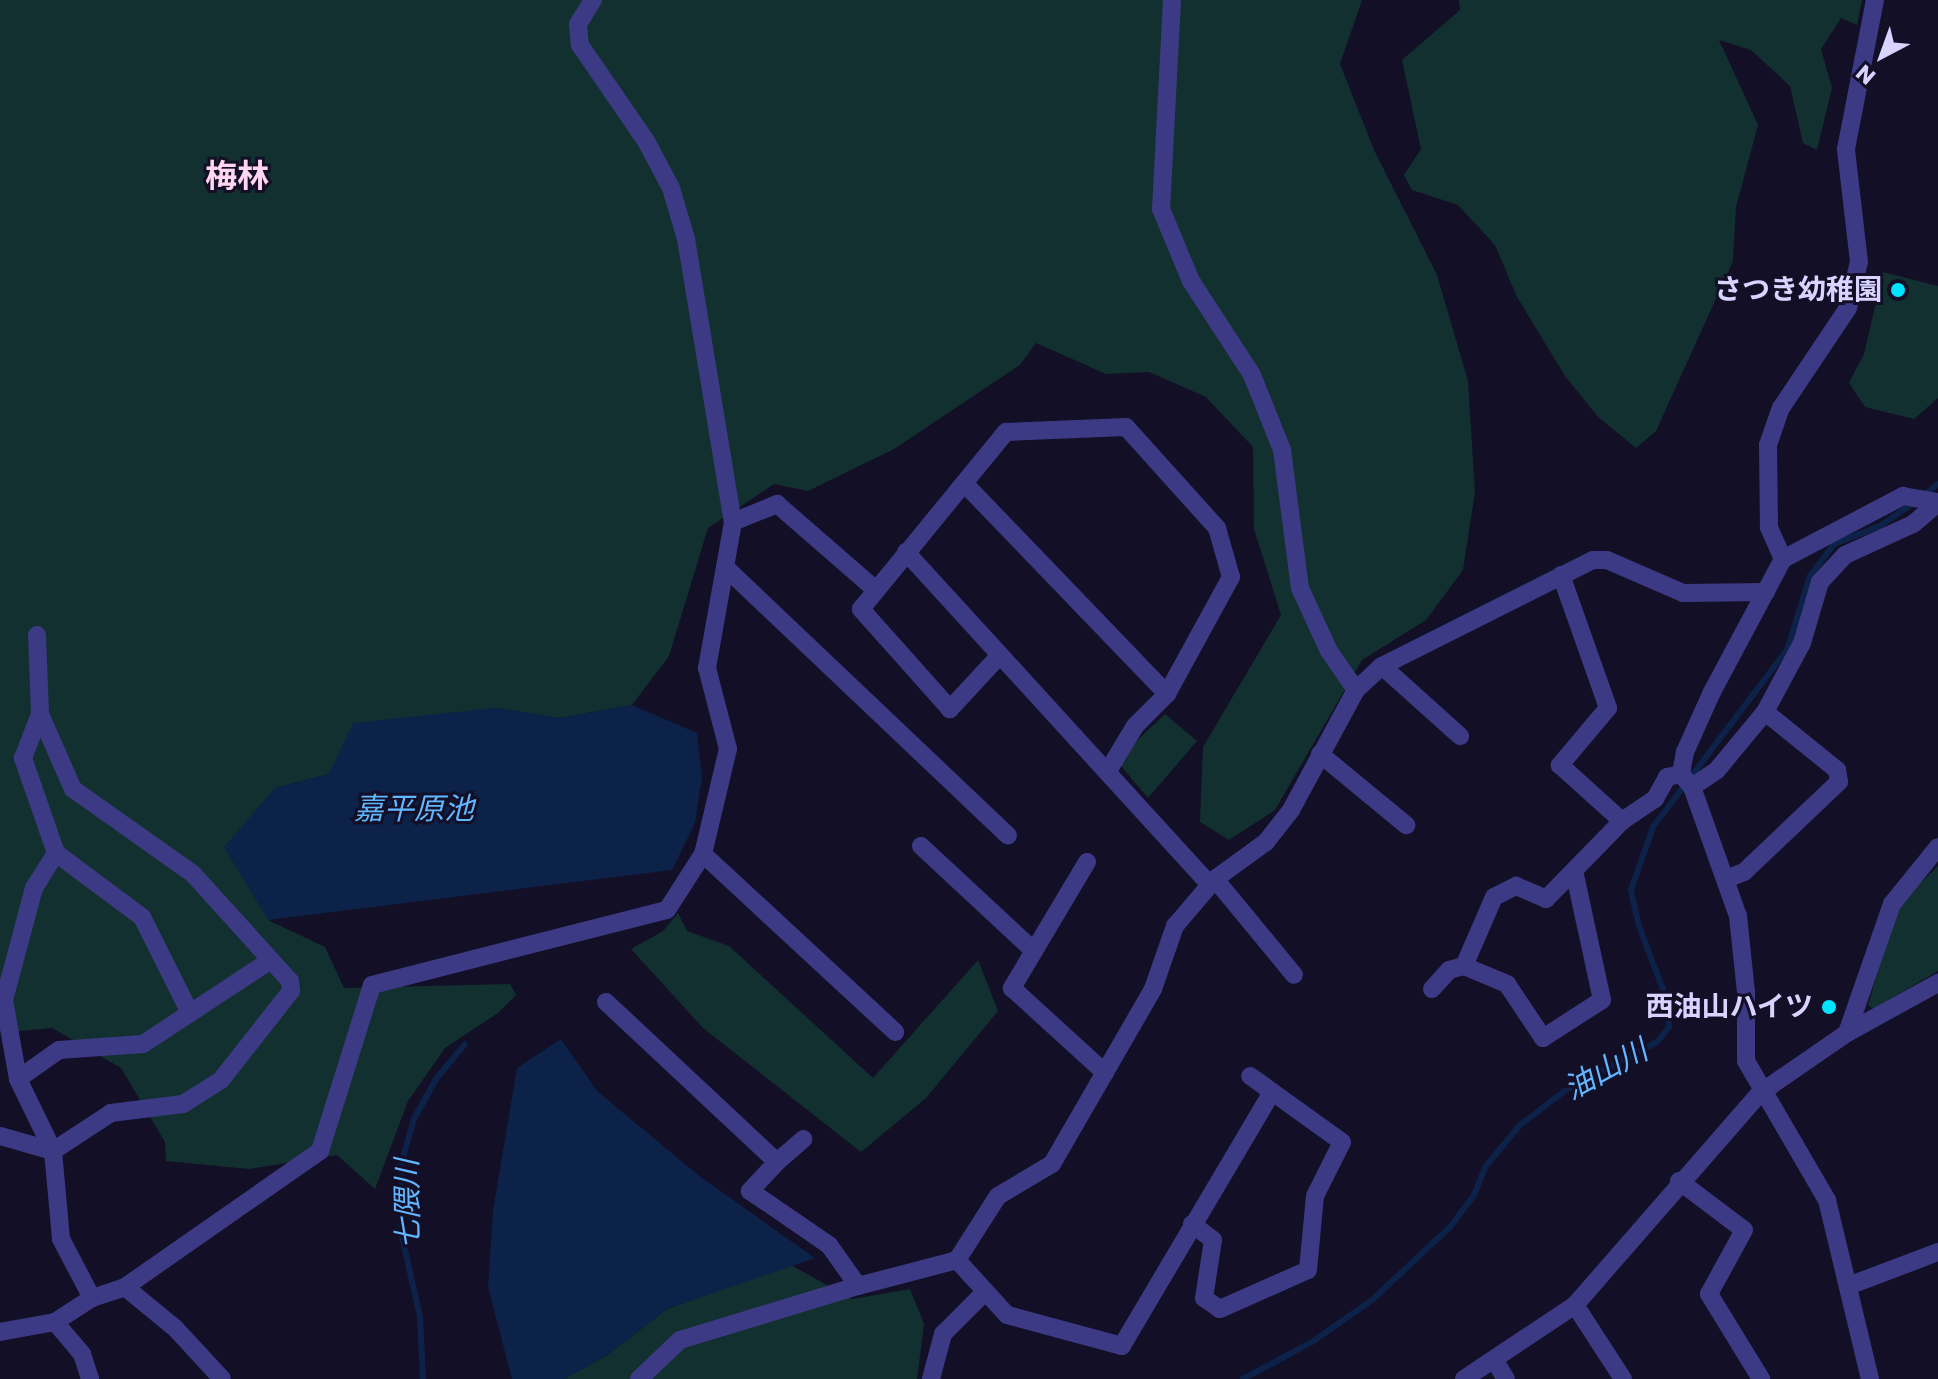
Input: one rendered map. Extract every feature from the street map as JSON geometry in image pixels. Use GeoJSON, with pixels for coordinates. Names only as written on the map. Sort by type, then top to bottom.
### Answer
{"type":"FeatureCollection","features":[{"type":"Feature","properties":{"kind":"street"},"geometry":{"type":"LineString","coordinates":[[0,1332],[55,1322],[92,1298],[125,1287],[320,1151],[372,985],[667,910],[703,854],[728,749],[707,668],[733,522],[686,239],[671,188],[646,141],[580,45],[578,24],[593,0]]}},
{"type":"Feature","properties":{"kind":"street"},"geometry":{"type":"LineString","coordinates":[[1172,0],[1161,209],[1191,281],[1252,375],[1282,450],[1300,588],[1329,651],[1356,690]]}},
{"type":"Feature","properties":{"kind":"street"},"geometry":{"type":"LineString","coordinates":[[1783,559],[1769,527],[1768,445],[1781,408],[1848,308],[1859,262],[1846,149],[1875,0]]}},
{"type":"Feature","properties":{"kind":"street"},"geometry":{"type":"LineString","coordinates":[[1000,655],[950,709],[861,609],[1006,432],[1126,427],[1217,528],[1231,577],[1167,694],[1135,726],[1108,771]]}},
{"type":"Feature","properties":{"kind":"street"},"geometry":{"type":"LineString","coordinates":[[964,483],[1167,694]]}},
{"type":"Feature","properties":{"kind":"street"},"geometry":{"type":"LineString","coordinates":[[1870,1379],[1827,1200],[1760,1093],[1746,1061],[1746,992],[1738,916],[1687,780],[1685,752],[1712,692],[1783,559],[1903,496],[1938,502]]}},
{"type":"Feature","properties":{"kind":"street"},"geometry":{"type":"LineString","coordinates":[[1464,966],[1494,897],[1516,886],[1546,899],[1575,875],[1622,821],[1655,799],[1667,777],[1687,780],[1717,770],[1765,712],[1802,643],[1820,582],[1845,555],[1913,524],[1938,502]]}},
{"type":"Feature","properties":{"kind":"street"},"geometry":{"type":"LineString","coordinates":[[733,522],[777,504],[876,590]]}},
{"type":"Feature","properties":{"kind":"street"},"geometry":{"type":"LineString","coordinates":[[906,552],[1213,882],[1294,975]]}},
{"type":"Feature","properties":{"kind":"street"},"geometry":{"type":"LineString","coordinates":[[639,1379],[680,1340],[858,1286],[957,1260],[998,1196],[1052,1164],[1153,989],[1175,926],[1213,882],[1266,842],[1291,810],[1356,690],[1382,666],[1593,560],[1607,560],[1683,593],[1766,592]]}},
{"type":"Feature","properties":{"kind":"street"},"geometry":{"type":"LineString","coordinates":[[725,567],[1008,836]]}},
{"type":"Feature","properties":{"kind":"street"},"geometry":{"type":"LineString","coordinates":[[1561,575],[1608,708],[1560,765],[1622,821]]}},
{"type":"Feature","properties":{"kind":"street"},"geometry":{"type":"LineString","coordinates":[[0,1136],[53,1151],[111,1113],[183,1104],[221,1080],[291,991],[290,981],[268,962],[193,874],[73,789],[40,714],[37,635]]}},
{"type":"Feature","properties":{"kind":"street"},"geometry":{"type":"LineString","coordinates":[[1382,666],[1460,736]]}},
{"type":"Feature","properties":{"kind":"street"},"geometry":{"type":"LineString","coordinates":[[1726,879],[1744,872],[1839,782],[1837,770],[1765,712]]}},
{"type":"Feature","properties":{"kind":"street"},"geometry":{"type":"LineString","coordinates":[[40,714],[23,758],[56,853],[142,917],[190,1013]]}},
{"type":"Feature","properties":{"kind":"street"},"geometry":{"type":"LineString","coordinates":[[1320,754],[1406,825]]}},
{"type":"Feature","properties":{"kind":"street"},"geometry":{"type":"LineString","coordinates":[[921,846],[1034,951]]}},
{"type":"Feature","properties":{"kind":"street"},"geometry":{"type":"LineString","coordinates":[[1847,1033],[1892,904],[1938,847]]}},
{"type":"Feature","properties":{"kind":"street"},"geometry":{"type":"LineString","coordinates":[[56,853],[34,888],[4,1000],[18,1079],[53,1151],[61,1239],[92,1298]]}},
{"type":"Feature","properties":{"kind":"street"},"geometry":{"type":"LineString","coordinates":[[703,854],[895,1032]]}},
{"type":"Feature","properties":{"kind":"street"},"geometry":{"type":"LineString","coordinates":[[1087,862],[1012,988],[1105,1073]]}},
{"type":"Feature","properties":{"kind":"street"},"geometry":{"type":"LineString","coordinates":[[1432,989],[1449,970],[1464,966],[1507,984],[1543,1038],[1602,1000],[1575,875]]}},
{"type":"Feature","properties":{"kind":"street"},"geometry":{"type":"LineString","coordinates":[[18,1079],[59,1050],[143,1044],[268,962]]}},
{"type":"Feature","properties":{"kind":"street"},"geometry":{"type":"LineString","coordinates":[[1464,1379],[1575,1305],[1679,1181],[1760,1093],[1847,1033],[1938,983]]}},
{"type":"Feature","properties":{"kind":"street"},"geometry":{"type":"LineString","coordinates":[[606,1002],[777,1162]]}},
{"type":"Feature","properties":{"kind":"street"},"geometry":{"type":"LineString","coordinates":[[1192,1224],[1213,1240],[1204,1298],[1220,1309],[1308,1270],[1315,1196],[1342,1142],[1250,1076]]}},
{"type":"Feature","properties":{"kind":"street"},"geometry":{"type":"LineString","coordinates":[[957,1260],[983,1294],[1007,1315],[1122,1346],[1272,1092]]}},
{"type":"Feature","properties":{"kind":"street"},"geometry":{"type":"LineString","coordinates":[[803,1139],[750,1191],[829,1245],[858,1286]]}},
{"type":"Feature","properties":{"kind":"street"},"geometry":{"type":"LineString","coordinates":[[1679,1181],[1744,1230],[1709,1294],[1761,1379]]}},
{"type":"Feature","properties":{"kind":"street"},"geometry":{"type":"LineString","coordinates":[[1848,1286],[1938,1252]]}},
{"type":"Feature","properties":{"kind":"street"},"geometry":{"type":"LineString","coordinates":[[125,1287],[175,1328],[222,1379]]}},
{"type":"Feature","properties":{"kind":"street"},"geometry":{"type":"LineString","coordinates":[[931,1379],[943,1334],[983,1294]]}},
{"type":"Feature","properties":{"kind":"street"},"geometry":{"type":"LineString","coordinates":[[1575,1305],[1623,1379]]}},
{"type":"Feature","properties":{"kind":"street"},"geometry":{"type":"LineString","coordinates":[[55,1322],[82,1354],[90,1379]]}},
{"type":"Feature","properties":{"kind":"street"},"geometry":{"type":"LineString","coordinates":[[1495,1361],[1506,1379]]}},
{"type":"Feature","properties":{"kind":"green space"},"geometry":{"type":"Polygon","coordinates":[[[0,0],[1362,0],[1340,64],[1374,150],[1437,275],[1468,381],[1475,492],[1463,570],[1426,620],[1362,660],[1275,810],[1229,840],[1200,822],[1203,747],[1281,615],[1254,529],[1253,447],[1206,397],[1149,372],[1106,374],[1036,343],[1020,365],[894,449],[808,491],[774,484],[708,528],[669,656],[632,705],[560,718],[495,708],[329,774],[275,788],[268,920],[325,947],[344,988],[510,984],[516,995],[498,1013],[445,1048],[408,1101],[375,1189],[337,1155],[249,1169],[166,1161],[165,1142],[121,1068],[52,1028],[0,1033],[0,0]]]}},
{"type":"Feature","properties":{"kind":"green space"},"geometry":{"type":"Polygon","coordinates":[[[1459,0],[1862,0],[1857,25],[1841,18],[1821,49],[1832,88],[1817,150],[1803,143],[1790,86],[1751,50],[1719,40],[1758,125],[1736,207],[1733,261],[1656,431],[1636,448],[1598,417],[1565,376],[1517,297],[1495,245],[1458,205],[1412,190],[1404,175],[1421,149],[1402,60],[1460,10],[1459,0]]]}},
{"type":"Feature","properties":{"kind":"green space"},"geometry":{"type":"Polygon","coordinates":[[[1883,272],[1938,286],[1938,398],[1914,419],[1865,407],[1849,383],[1864,354],[1883,272]]]}},
{"type":"Feature","properties":{"kind":"green space"},"geometry":{"type":"Polygon","coordinates":[[[1165,714],[1197,741],[1148,798],[1116,760],[1165,714]]]}},
{"type":"Feature","properties":{"kind":"green space"},"geometry":{"type":"Polygon","coordinates":[[[1938,866],[1938,971],[1873,1009],[1868,1005],[1898,904],[1938,866]]]}},
{"type":"Feature","properties":{"kind":"green space"},"geometry":{"type":"Polygon","coordinates":[[[678,913],[687,931],[729,946],[873,1078],[978,960],[998,1011],[926,1098],[861,1152],[703,1028],[631,949],[663,931],[678,913]]]}},
{"type":"Feature","properties":{"kind":"green space"},"geometry":{"type":"Polygon","coordinates":[[[791,1265],[852,1299],[910,1289],[924,1324],[917,1379],[564,1379],[606,1356],[667,1309],[791,1265]]]}},
{"type":"Feature","properties":{"kind":"water","name":"嘉平原池"},"geometry":{"type":"Polygon","coordinates":[[[632,705],[697,733],[702,777],[695,823],[672,870],[268,920],[224,847],[275,788],[329,774],[353,723],[495,708],[560,718],[632,705]]]}},
{"type":"Feature","properties":{"kind":"water"},"geometry":{"type":"Polygon","coordinates":[[[561,1039],[597,1091],[698,1175],[815,1258],[667,1309],[606,1356],[564,1379],[512,1379],[488,1287],[493,1210],[517,1068],[561,1039]]]}},
{"type":"Feature","properties":{"kind":"waterway"},"geometry":{"type":"LineString","coordinates":[[1924,495],[1938,484]]}},
{"type":"Feature","properties":{"kind":"waterway","name":"油山川"},"geometry":{"type":"LineString","coordinates":[[1243,1379],[1312,1342],[1372,1300],[1450,1227],[1474,1195],[1486,1166],[1520,1125],[1567,1089],[1657,1042],[1669,1027],[1667,1000],[1639,926],[1631,890],[1653,827],[1787,650],[1810,576],[1834,544],[1880,526],[1915,502]]}},
{"type":"Feature","properties":{"kind":"waterway","name":"七隈川"},"geometry":{"type":"LineString","coordinates":[[423,1379],[420,1317],[401,1232],[402,1161],[414,1119],[436,1079],[465,1044]]}},
{"type":"Feature","properties":{"kind":"place","name":"さつき幼稚園"},"geometry":{"type":"Point","coordinates":[1898,290]}},
{"type":"Feature","properties":{"kind":"place","name":"西油山ハイツ"},"geometry":{"type":"Point","coordinates":[1829,1007]}},
{"type":"Feature","properties":{"kind":"district","name":"梅林"},"geometry":{"type":"Point","coordinates":[237,176]}}]}
